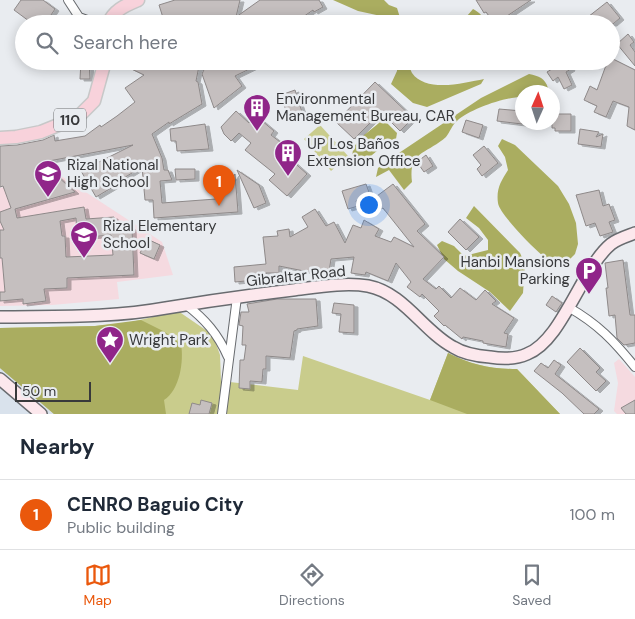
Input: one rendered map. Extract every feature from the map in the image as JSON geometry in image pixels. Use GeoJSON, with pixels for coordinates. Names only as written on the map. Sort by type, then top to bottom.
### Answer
{"type":"FeatureCollection","features":[{"type":"Feature","properties":{"kind":"main road"},"geometry":{"type":"LineString","coordinates":[[112,15],[120,8],[138,0]]}},
{"type":"Feature","properties":{"kind":"main road","name":"110"},"geometry":{"type":"LineString","coordinates":[[0,138],[41,132],[78,117],[94,101],[103,70]]}},
{"type":"Feature","properties":{"kind":"street"},"geometry":{"type":"LineString","coordinates":[[68,0],[78,15]]}},
{"type":"Feature","properties":{"kind":"street","name":"Gibraltar Road"},"geometry":{"type":"LineString","coordinates":[[0,317],[90,316],[166,308],[319,286],[360,285],[375,287],[386,292],[452,346],[472,354],[495,358],[516,357],[536,350],[554,330],[590,270],[612,243],[635,233]]}},
{"type":"Feature","properties":{"kind":"street"},"geometry":{"type":"LineString","coordinates":[[222,414],[237,297]]}},
{"type":"Feature","properties":{"kind":"street"},"geometry":{"type":"LineString","coordinates":[[185,304],[215,331],[228,357]]}},
{"type":"Feature","properties":{"kind":"street"},"geometry":{"type":"LineString","coordinates":[[568,307],[588,318],[601,329],[635,367]]}},
{"type":"Feature","properties":{"kind":"street"},"geometry":{"type":"LineString","coordinates":[[0,379],[41,414]]}},
{"type":"Feature","properties":{"kind":"shaded area","name":"Rizal Elementary School"},"geometry":{"type":"Polygon","coordinates":[[[55,172],[162,242],[173,275],[117,282],[119,299],[52,305],[0,306],[0,188],[55,172]]]}},
{"type":"Feature","properties":{"kind":"shaded area"},"geometry":{"type":"Polygon","coordinates":[[[619,359],[635,377],[635,414],[617,414],[614,411],[618,383],[614,363],[619,359]]]}},
{"type":"Feature","properties":{"kind":"shaded area"},"geometry":{"type":"Polygon","coordinates":[[[1,368],[54,414],[0,414],[1,368]]]}},
{"type":"Feature","properties":{"kind":"green space"},"geometry":{"type":"Polygon","coordinates":[[[333,0],[384,0],[389,5],[397,8],[399,15],[376,15],[358,11],[333,0]]]}},
{"type":"Feature","properties":{"kind":"green space"},"geometry":{"type":"Polygon","coordinates":[[[473,9],[481,15],[468,15],[473,9]]]}},
{"type":"Feature","properties":{"kind":"green space"},"geometry":{"type":"Polygon","coordinates":[[[410,70],[418,79],[436,85],[466,83],[484,79],[481,84],[427,107],[413,103],[391,84],[397,71],[410,70]]]}},
{"type":"Feature","properties":{"kind":"green space"},"geometry":{"type":"Polygon","coordinates":[[[529,74],[541,78],[546,85],[515,85],[515,98],[488,104],[463,117],[455,123],[446,137],[420,154],[413,164],[412,182],[404,190],[389,170],[376,177],[378,168],[387,161],[481,98],[529,74]]]}},
{"type":"Feature","properties":{"kind":"green space"},"geometry":{"type":"Polygon","coordinates":[[[383,119],[397,133],[396,139],[389,141],[366,160],[353,162],[352,155],[357,143],[383,119]]]}},
{"type":"Feature","properties":{"kind":"green space"},"geometry":{"type":"Polygon","coordinates":[[[320,125],[348,156],[331,171],[304,139],[320,125]]]}},
{"type":"Feature","properties":{"kind":"green space"},"geometry":{"type":"Polygon","coordinates":[[[502,139],[515,145],[558,186],[569,204],[576,223],[578,244],[575,254],[564,265],[552,263],[544,257],[520,233],[500,208],[498,189],[508,170],[505,157],[498,146],[502,139]]]}},
{"type":"Feature","properties":{"kind":"green space"},"geometry":{"type":"Polygon","coordinates":[[[474,206],[520,253],[525,264],[523,293],[510,311],[490,292],[458,271],[444,259],[437,245],[442,241],[454,246],[464,256],[488,250],[488,240],[479,228],[466,218],[474,206]]]}},
{"type":"Feature","properties":{"kind":"green space","name":"Wright Park"},"geometry":{"type":"Polygon","coordinates":[[[178,311],[213,335],[220,355],[221,381],[298,390],[303,356],[430,400],[448,353],[482,366],[517,369],[560,414],[54,414],[0,368],[0,328],[95,326],[127,323],[178,311]]]}},
{"type":"Feature","properties":{"kind":"green space"},"geometry":{"type":"Polygon","coordinates":[[[141,320],[165,332],[181,344],[180,375],[174,389],[164,400],[166,414],[54,414],[0,368],[0,328],[95,326],[141,320]]]}},
{"type":"Feature","properties":{"kind":"green space"},"geometry":{"type":"Polygon","coordinates":[[[448,353],[482,366],[517,369],[560,414],[467,414],[430,400],[448,353]]]}},
{"type":"Feature","properties":{"kind":"building"},"geometry":{"type":"Polygon","coordinates":[[[21,0],[43,0],[55,9],[51,15],[21,15],[14,10],[21,0]]]}},
{"type":"Feature","properties":{"kind":"building"},"geometry":{"type":"Polygon","coordinates":[[[175,0],[240,0],[236,15],[162,15],[159,5],[175,0]]]}},
{"type":"Feature","properties":{"kind":"building"},"geometry":{"type":"Polygon","coordinates":[[[260,0],[319,0],[323,7],[314,12],[313,10],[306,15],[239,15],[260,0]]]}},
{"type":"Feature","properties":{"kind":"building"},"geometry":{"type":"Polygon","coordinates":[[[476,0],[531,0],[508,15],[488,15],[486,12],[484,13],[476,0]]]}},
{"type":"Feature","properties":{"kind":"building"},"geometry":{"type":"Polygon","coordinates":[[[607,2],[618,15],[590,15],[607,2]]]}},
{"type":"Feature","properties":{"kind":"building"},"geometry":{"type":"Polygon","coordinates":[[[628,34],[634,42],[630,45],[635,52],[635,66],[620,48],[620,41],[628,34]]]}},
{"type":"Feature","properties":{"kind":"building"},"geometry":{"type":"Polygon","coordinates":[[[620,62],[635,70],[635,130],[627,126],[629,107],[613,101],[606,117],[594,112],[597,106],[584,100],[590,86],[597,90],[604,70],[620,70],[620,62]]]}},
{"type":"Feature","properties":{"kind":"building"},"geometry":{"type":"Polygon","coordinates":[[[80,70],[90,70],[90,79],[80,79],[80,70]]]}},
{"type":"Feature","properties":{"kind":"building"},"geometry":{"type":"Polygon","coordinates":[[[134,70],[198,70],[196,81],[198,82],[202,104],[169,124],[169,122],[152,134],[162,158],[164,170],[168,170],[172,180],[160,181],[162,203],[216,199],[214,175],[230,181],[235,174],[238,212],[154,218],[153,200],[145,200],[142,167],[96,197],[81,171],[133,145],[47,161],[50,178],[57,176],[75,192],[15,209],[17,218],[84,207],[86,219],[114,217],[115,228],[132,228],[134,275],[67,278],[67,288],[44,289],[46,301],[23,304],[23,299],[0,301],[0,292],[5,292],[2,258],[0,258],[0,230],[4,230],[0,221],[0,212],[11,208],[3,186],[0,187],[0,146],[43,140],[54,135],[55,141],[85,136],[100,125],[101,127],[135,102],[125,88],[144,75],[134,70]],[[76,218],[60,221],[62,236],[65,236],[66,257],[113,255],[111,235],[77,238],[76,218]]]}},
{"type":"Feature","properties":{"kind":"building"},"geometry":{"type":"Polygon","coordinates":[[[204,70],[247,70],[235,76],[242,86],[214,108],[202,74],[204,70]]]}},
{"type":"Feature","properties":{"kind":"building"},"geometry":{"type":"Polygon","coordinates":[[[550,70],[569,70],[566,72],[572,85],[564,89],[558,77],[553,81],[547,72],[550,70]]]}},
{"type":"Feature","properties":{"kind":"building"},"geometry":{"type":"Polygon","coordinates":[[[375,82],[413,118],[400,131],[381,112],[354,139],[336,122],[375,82]]]}},
{"type":"Feature","properties":{"kind":"building"},"geometry":{"type":"Polygon","coordinates":[[[295,90],[302,112],[288,117],[281,95],[295,90]]]}},
{"type":"Feature","properties":{"kind":"building"},"geometry":{"type":"Polygon","coordinates":[[[499,109],[515,110],[515,123],[497,121],[499,109]]]}},
{"type":"Feature","properties":{"kind":"building"},"geometry":{"type":"Polygon","coordinates":[[[236,111],[249,123],[255,115],[274,131],[271,135],[284,145],[280,150],[307,174],[287,196],[269,180],[275,174],[245,150],[251,143],[239,133],[231,141],[224,134],[221,127],[236,111]]]}},
{"type":"Feature","properties":{"kind":"building"},"geometry":{"type":"Polygon","coordinates":[[[560,114],[571,114],[571,131],[555,131],[560,130],[560,114]]]}},
{"type":"Feature","properties":{"kind":"building"},"geometry":{"type":"Polygon","coordinates":[[[466,120],[483,125],[479,138],[462,132],[466,120]]]}},
{"type":"Feature","properties":{"kind":"building"},"geometry":{"type":"Polygon","coordinates":[[[205,124],[209,149],[177,151],[176,141],[171,141],[170,129],[205,124]]]}},
{"type":"Feature","properties":{"kind":"building"},"geometry":{"type":"Polygon","coordinates":[[[580,129],[599,132],[596,137],[603,134],[601,147],[578,144],[580,129]]]}},
{"type":"Feature","properties":{"kind":"building"},"geometry":{"type":"Polygon","coordinates":[[[484,146],[498,163],[482,176],[477,169],[481,165],[473,155],[484,146]]]}},
{"type":"Feature","properties":{"kind":"building"},"geometry":{"type":"Polygon","coordinates":[[[426,155],[433,166],[424,172],[417,162],[426,155]]]}},
{"type":"Feature","properties":{"kind":"building"},"geometry":{"type":"Polygon","coordinates":[[[175,169],[195,169],[195,179],[176,180],[175,169]]]}},
{"type":"Feature","properties":{"kind":"building"},"geometry":{"type":"Polygon","coordinates":[[[237,170],[259,185],[266,203],[254,208],[237,170]]]}},
{"type":"Feature","properties":{"kind":"building"},"geometry":{"type":"Polygon","coordinates":[[[366,184],[370,195],[356,201],[358,206],[348,209],[342,191],[366,184]]]}},
{"type":"Feature","properties":{"kind":"building"},"geometry":{"type":"Polygon","coordinates":[[[393,184],[425,224],[417,231],[444,257],[423,279],[436,289],[439,286],[451,298],[460,288],[476,300],[485,290],[496,301],[492,304],[514,318],[504,333],[508,334],[506,347],[463,337],[462,339],[444,326],[434,316],[439,311],[422,294],[420,297],[407,287],[411,282],[396,263],[388,281],[366,272],[365,275],[351,273],[354,257],[331,259],[328,278],[314,277],[314,273],[279,266],[279,273],[266,273],[267,279],[235,282],[234,267],[266,264],[263,237],[278,236],[277,231],[289,229],[290,237],[308,227],[302,217],[315,209],[326,226],[334,222],[345,243],[353,225],[361,228],[364,220],[379,229],[375,236],[391,242],[394,237],[414,247],[383,208],[381,209],[373,199],[393,184]]]}},
{"type":"Feature","properties":{"kind":"building"},"geometry":{"type":"Polygon","coordinates":[[[599,190],[603,206],[609,204],[615,220],[609,222],[613,232],[600,236],[595,223],[586,226],[576,195],[599,190]]]}},
{"type":"Feature","properties":{"kind":"building"},"geometry":{"type":"Polygon","coordinates":[[[460,219],[479,237],[466,250],[448,232],[460,219]]]}},
{"type":"Feature","properties":{"kind":"building"},"geometry":{"type":"Polygon","coordinates":[[[147,239],[160,245],[154,259],[140,253],[147,239]]]}},
{"type":"Feature","properties":{"kind":"building"},"geometry":{"type":"Polygon","coordinates":[[[623,260],[630,315],[635,315],[635,343],[624,345],[617,338],[615,315],[609,316],[605,263],[623,260]]]}},
{"type":"Feature","properties":{"kind":"building"},"geometry":{"type":"Polygon","coordinates":[[[552,296],[562,303],[556,312],[546,305],[552,296]]]}},
{"type":"Feature","properties":{"kind":"building"},"geometry":{"type":"Polygon","coordinates":[[[277,299],[316,299],[318,326],[294,331],[290,358],[266,356],[266,369],[263,369],[262,382],[250,381],[250,389],[239,388],[240,360],[244,360],[246,345],[242,345],[243,326],[239,325],[241,312],[249,312],[247,304],[277,299]]]}},
{"type":"Feature","properties":{"kind":"building"},"geometry":{"type":"Polygon","coordinates":[[[334,303],[354,305],[354,333],[339,332],[341,314],[332,313],[334,303]]]}},
{"type":"Feature","properties":{"kind":"building"},"geometry":{"type":"Polygon","coordinates":[[[580,348],[600,368],[596,372],[606,381],[596,391],[567,362],[580,348]]]}},
{"type":"Feature","properties":{"kind":"building"},"geometry":{"type":"Polygon","coordinates":[[[554,360],[561,365],[555,374],[599,409],[594,414],[584,414],[562,393],[534,371],[541,363],[548,368],[554,360]]]}},
{"type":"Feature","properties":{"kind":"building"},"geometry":{"type":"Polygon","coordinates":[[[201,400],[212,403],[209,414],[189,414],[192,403],[200,405],[201,400]]]}},
{"type":"Feature","properties":{"kind":"building"},"geometry":{"type":"Polygon","coordinates":[[[635,400],[635,414],[626,414],[621,408],[635,400]]]}},
{"type":"Feature","properties":{"kind":"place","name":"Environmental Management Bureau, CAR"},"geometry":{"type":"Point","coordinates":[257,132]}},
{"type":"Feature","properties":{"kind":"place","name":"UP Los Baños Extension Office"},"geometry":{"type":"Point","coordinates":[288,177]}},
{"type":"Feature","properties":{"kind":"place","name":"Rizal National High School"},"geometry":{"type":"Point","coordinates":[48,198]}},
{"type":"Feature","properties":{"kind":"place","name":"CENRO Baguio City"},"geometry":{"type":"Point","coordinates":[219,206]}},
{"type":"Feature","properties":{"kind":"place","name":"Rizal Elementary School"},"geometry":{"type":"Point","coordinates":[84,259]}},
{"type":"Feature","properties":{"kind":"place","name":"Hanbi Mansions Parking"},"geometry":{"type":"Point","coordinates":[589,295]}},
{"type":"Feature","properties":{"kind":"place","name":"Wright Park"},"geometry":{"type":"Point","coordinates":[110,364]}}]}
